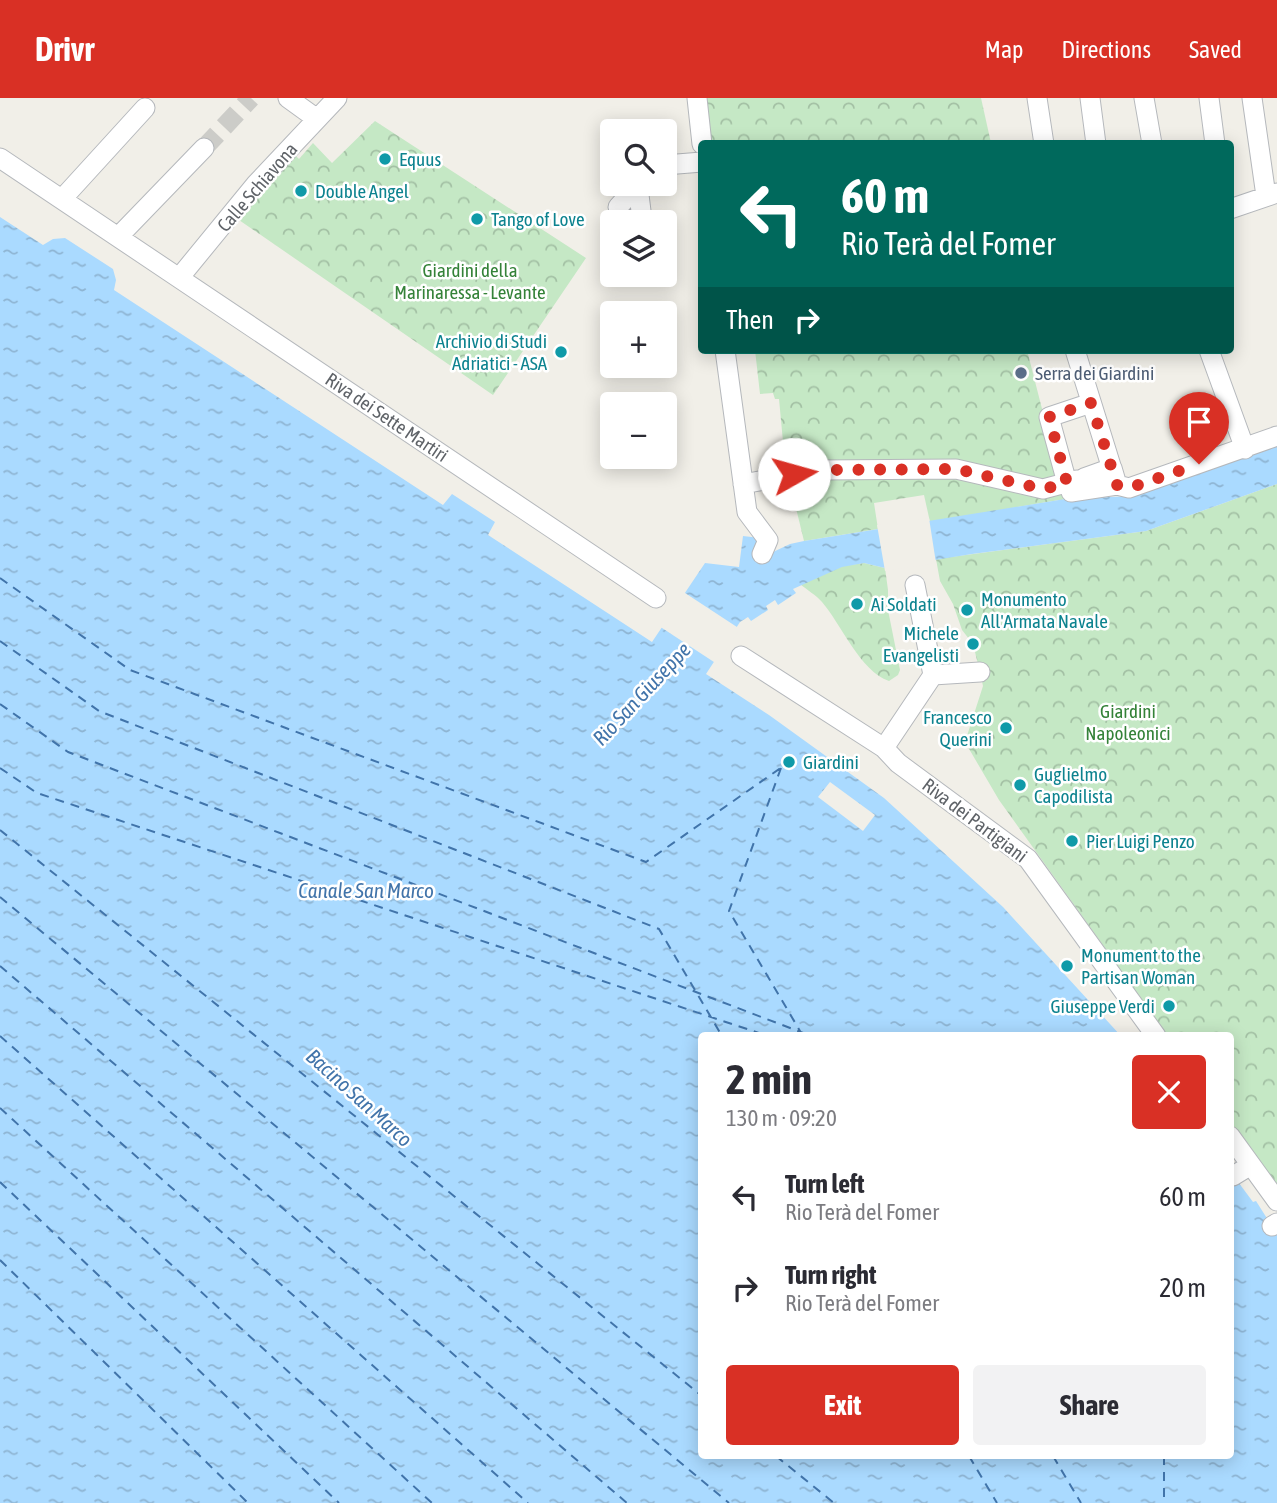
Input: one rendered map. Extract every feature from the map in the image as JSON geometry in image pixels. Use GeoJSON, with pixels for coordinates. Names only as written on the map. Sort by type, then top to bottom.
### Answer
{"type":"FeatureCollection","features":[{"type":"Feature","properties":{"kind":"street"},"geometry":{"type":"LineString","coordinates":[[288,98],[317,119]]}},
{"type":"Feature","properties":{"kind":"street","name":"Calle Schiavona"},"geometry":{"type":"LineString","coordinates":[[180,278],[256,184],[337,98]]}},
{"type":"Feature","properties":{"kind":"street"},"geometry":{"type":"LineString","coordinates":[[697,98],[702,140]]}},
{"type":"Feature","properties":{"kind":"street"},"geometry":{"type":"LineString","coordinates":[[1037,98],[1043,140]]}},
{"type":"Feature","properties":{"kind":"street"},"geometry":{"type":"LineString","coordinates":[[1090,98],[1096,140]]}},
{"type":"Feature","properties":{"kind":"street"},"geometry":{"type":"LineString","coordinates":[[1144,98],[1151,140]]}},
{"type":"Feature","properties":{"kind":"street"},"geometry":{"type":"LineString","coordinates":[[1209,98],[1214,140]]}},
{"type":"Feature","properties":{"kind":"street"},"geometry":{"type":"LineString","coordinates":[[1234,208],[1272,194],[1252,98]]}},
{"type":"Feature","properties":{"kind":"street"},"geometry":{"type":"LineString","coordinates":[[62,199],[145,108]]}},
{"type":"Feature","properties":{"kind":"street"},"geometry":{"type":"LineString","coordinates":[[118,237],[204,148]]}},
{"type":"Feature","properties":{"kind":"street","name":"Riva dei Sette Martiri"},"geometry":{"type":"LineString","coordinates":[[0,158],[656,598]]}},
{"type":"Feature","properties":{"kind":"street"},"geometry":{"type":"LineString","coordinates":[[677,165],[698,162]]}},
{"type":"Feature","properties":{"kind":"street"},"geometry":{"type":"LineString","coordinates":[[618,207],[628,196]]}},
{"type":"Feature","properties":{"kind":"street"},"geometry":{"type":"LineString","coordinates":[[726,354],[751,533]]}},
{"type":"Feature","properties":{"kind":"street"},"geometry":{"type":"LineString","coordinates":[[1076,354],[1119,480]]}},
{"type":"Feature","properties":{"kind":"street"},"geometry":{"type":"LineString","coordinates":[[1210,354],[1245,449]]}},
{"type":"Feature","properties":{"kind":"street"},"geometry":{"type":"LineString","coordinates":[[1073,484],[1049,417],[1091,403]]}},
{"type":"Feature","properties":{"kind":"street"},"geometry":{"type":"LineString","coordinates":[[743,484],[820,470],[956,469],[1043,489],[1119,480],[1245,449],[1277,436]]}},
{"type":"Feature","properties":{"kind":"street"},"geometry":{"type":"LineString","coordinates":[[747,512],[768,540],[762,554]]}},
{"type":"Feature","properties":{"kind":"street"},"geometry":{"type":"LineString","coordinates":[[884,748],[933,676],[915,585]]}},
{"type":"Feature","properties":{"kind":"street","name":"Riva dei Partigiani"},"geometry":{"type":"LineString","coordinates":[[741,656],[884,748],[898,763],[1028,859],[1153,1032]]}},
{"type":"Feature","properties":{"kind":"street"},"geometry":{"type":"LineString","coordinates":[[933,676],[980,671]]}},
{"type":"Feature","properties":{"kind":"street"},"geometry":{"type":"LineString","coordinates":[[1234,1142],[1277,1201]]}},
{"type":"Feature","properties":{"kind":"street"},"geometry":{"type":"LineString","coordinates":[[1234,1175],[1251,1166]]}},
{"type":"Feature","properties":{"kind":"green space"},"geometry":{"type":"Polygon","coordinates":[[[704,98],[981,98],[990,140],[709,140],[704,98]]]}},
{"type":"Feature","properties":{"kind":"green space","name":"Giardini della Marinaressa - Levante"},"geometry":{"type":"Polygon","coordinates":[[[375,121],[586,258],[493,395],[239,220],[293,153],[299,159],[313,143],[332,163],[375,121]]]}},
{"type":"Feature","properties":{"kind":"green space"},"geometry":{"type":"Polygon","coordinates":[[[755,354],[1028,354],[1065,499],[930,522],[924,495],[874,503],[878,529],[804,541],[785,463],[779,399],[775,399],[773,393],[760,394],[755,354]]]}},
{"type":"Feature","properties":{"kind":"green space","name":"Giardini Napoleonici"},"geometry":{"type":"Polygon","coordinates":[[[1277,484],[1277,1193],[1234,1132],[1234,1032],[1165,1032],[999,800],[965,742],[983,686],[973,644],[962,630],[953,604],[940,581],[936,559],[1146,531],[1277,484]]]}},
{"type":"Feature","properties":{"kind":"green space"},"geometry":{"type":"Polygon","coordinates":[[[864,563],[885,568],[888,610],[900,670],[898,675],[889,681],[869,668],[822,602],[800,584],[842,566],[864,563]]]}},
{"type":"Feature","properties":{"kind":"water","name":"Canale San Marco"},"geometry":{"type":"Polygon","coordinates":[[[0,217],[43,245],[53,239],[65,238],[113,269],[116,280],[114,290],[443,505],[452,494],[495,522],[488,535],[652,642],[705,563],[739,567],[743,536],[760,538],[758,559],[790,544],[804,541],[1065,499],[1132,496],[1277,444],[1277,484],[1146,531],[885,568],[864,563],[842,567],[793,589],[796,593],[778,605],[775,600],[766,606],[768,610],[751,621],[748,617],[740,622],[706,674],[769,715],[884,798],[1003,907],[1117,1032],[698,1032],[698,1459],[1234,1459],[1234,1176],[1253,1202],[1256,1201],[1277,1234],[1277,1503],[0,1503],[0,217]]]}},
{"type":"Feature","properties":{"kind":"pier"},"geometry":{"type":"Polygon","coordinates":[[[929,518],[936,563],[885,571],[877,525],[929,518]]]}},
{"type":"Feature","properties":{"kind":"pier"},"geometry":{"type":"Polygon","coordinates":[[[682,591],[740,629],[717,664],[659,626],[682,591]]]}},
{"type":"Feature","properties":{"kind":"pier","name":"Giardini"},"geometry":{"type":"Polygon","coordinates":[[[830,782],[875,815],[863,831],[818,797],[830,782]]]}},
{"type":"Feature","properties":{"kind":"ferry route"},"geometry":{"type":"LineString","coordinates":[[0,578],[130,670],[646,862],[782,767]]}},
{"type":"Feature","properties":{"kind":"ferry route"},"geometry":{"type":"LineString","coordinates":[[0,641],[99,711],[659,929],[720,1032]]}},
{"type":"Feature","properties":{"kind":"ferry route"},"geometry":{"type":"LineString","coordinates":[[0,704],[68,752],[801,1032]]}},
{"type":"Feature","properties":{"kind":"ferry route"},"geometry":{"type":"LineString","coordinates":[[0,768],[37,793],[756,1032]]}},
{"type":"Feature","properties":{"kind":"ferry route"},"geometry":{"type":"LineString","coordinates":[[781,768],[729,911],[801,1032]]}},
{"type":"Feature","properties":{"kind":"ferry route"},"geometry":{"type":"LineString","coordinates":[[0,830],[698,1393]]}},
{"type":"Feature","properties":{"kind":"ferry route"},"geometry":{"type":"LineString","coordinates":[[0,897],[729,1503]]}},
{"type":"Feature","properties":{"kind":"ferry route"},"geometry":{"type":"LineString","coordinates":[[0,966],[627,1503]]}},
{"type":"Feature","properties":{"kind":"ferry route"},"geometry":{"type":"LineString","coordinates":[[0,1036],[528,1503]]}},
{"type":"Feature","properties":{"kind":"ferry route"},"geometry":{"type":"LineString","coordinates":[[0,1108],[432,1503]]}},
{"type":"Feature","properties":{"kind":"ferry route"},"geometry":{"type":"LineString","coordinates":[[0,1182],[339,1503]]}},
{"type":"Feature","properties":{"kind":"ferry route"},"geometry":{"type":"LineString","coordinates":[[0,1260],[248,1503]]}},
{"type":"Feature","properties":{"kind":"ferry route"},"geometry":{"type":"LineString","coordinates":[[780,1459],[834,1503]]}},
{"type":"Feature","properties":{"kind":"ferry route"},"geometry":{"type":"LineString","coordinates":[[971,1459],[997,1503]]}},
{"type":"Feature","properties":{"kind":"ferry route"},"geometry":{"type":"LineString","coordinates":[[1055,1459],[1081,1503]]}},
{"type":"Feature","properties":{"kind":"ferry route"},"geometry":{"type":"LineString","coordinates":[[1164,1459],[1166,1503]]}},
{"type":"Feature","properties":{"kind":"tunnel"},"geometry":{"type":"LineString","coordinates":[[204,148],[251,98]]}},
{"type":"Feature","properties":{"kind":"place","name":"Equus"},"geometry":{"type":"Point","coordinates":[385,159]}},
{"type":"Feature","properties":{"kind":"place","name":"Double Angel"},"geometry":{"type":"Point","coordinates":[301,191]}},
{"type":"Feature","properties":{"kind":"place","name":"Tango of Love"},"geometry":{"type":"Point","coordinates":[477,219]}},
{"type":"Feature","properties":{"kind":"place","name":"Archivio di Studi Adriatici - ASA"},"geometry":{"type":"Point","coordinates":[561,352]}},
{"type":"Feature","properties":{"kind":"place","name":"Serra dei Giardini"},"geometry":{"type":"Point","coordinates":[1021,373]}},
{"type":"Feature","properties":{"kind":"place","name":"Ai Soldati"},"geometry":{"type":"Point","coordinates":[857,604]}},
{"type":"Feature","properties":{"kind":"place","name":"Monumento All'Armata Navale"},"geometry":{"type":"Point","coordinates":[967,610]}},
{"type":"Feature","properties":{"kind":"place","name":"Michele Evangelisti"},"geometry":{"type":"Point","coordinates":[973,644]}},
{"type":"Feature","properties":{"kind":"place","name":"Francesco Querini"},"geometry":{"type":"Point","coordinates":[1006,728]}},
{"type":"Feature","properties":{"kind":"place","name":"Giardini"},"geometry":{"type":"Point","coordinates":[789,762]}},
{"type":"Feature","properties":{"kind":"place","name":"Guglielmo Capodilista"},"geometry":{"type":"Point","coordinates":[1020,785]}},
{"type":"Feature","properties":{"kind":"place","name":"Pier Luigi Penzo"},"geometry":{"type":"Point","coordinates":[1072,841]}},
{"type":"Feature","properties":{"kind":"place","name":"Monument to the Partisan Woman"},"geometry":{"type":"Point","coordinates":[1067,966]}},
{"type":"Feature","properties":{"kind":"place","name":"Giuseppe Verdi"},"geometry":{"type":"Point","coordinates":[1169,1006]}},
{"type":"Feature","properties":{"kind":"route"},"geometry":{"type":"LineString","coordinates":[[794,474],[820,470],[956,469],[1043,489],[1062,485],[1067,483],[1049,417],[1091,403],[1117,485],[1129,488],[1199,464]]}},
{"type":"Feature","properties":{"kind":"water label","name":"Rio San Giuseppe"},"geometry":{"type":"Point","coordinates":[642,694]}},
{"type":"Feature","properties":{"kind":"water label","name":"Bacino San Marco"},"geometry":{"type":"Point","coordinates":[359,1098]}}]}
